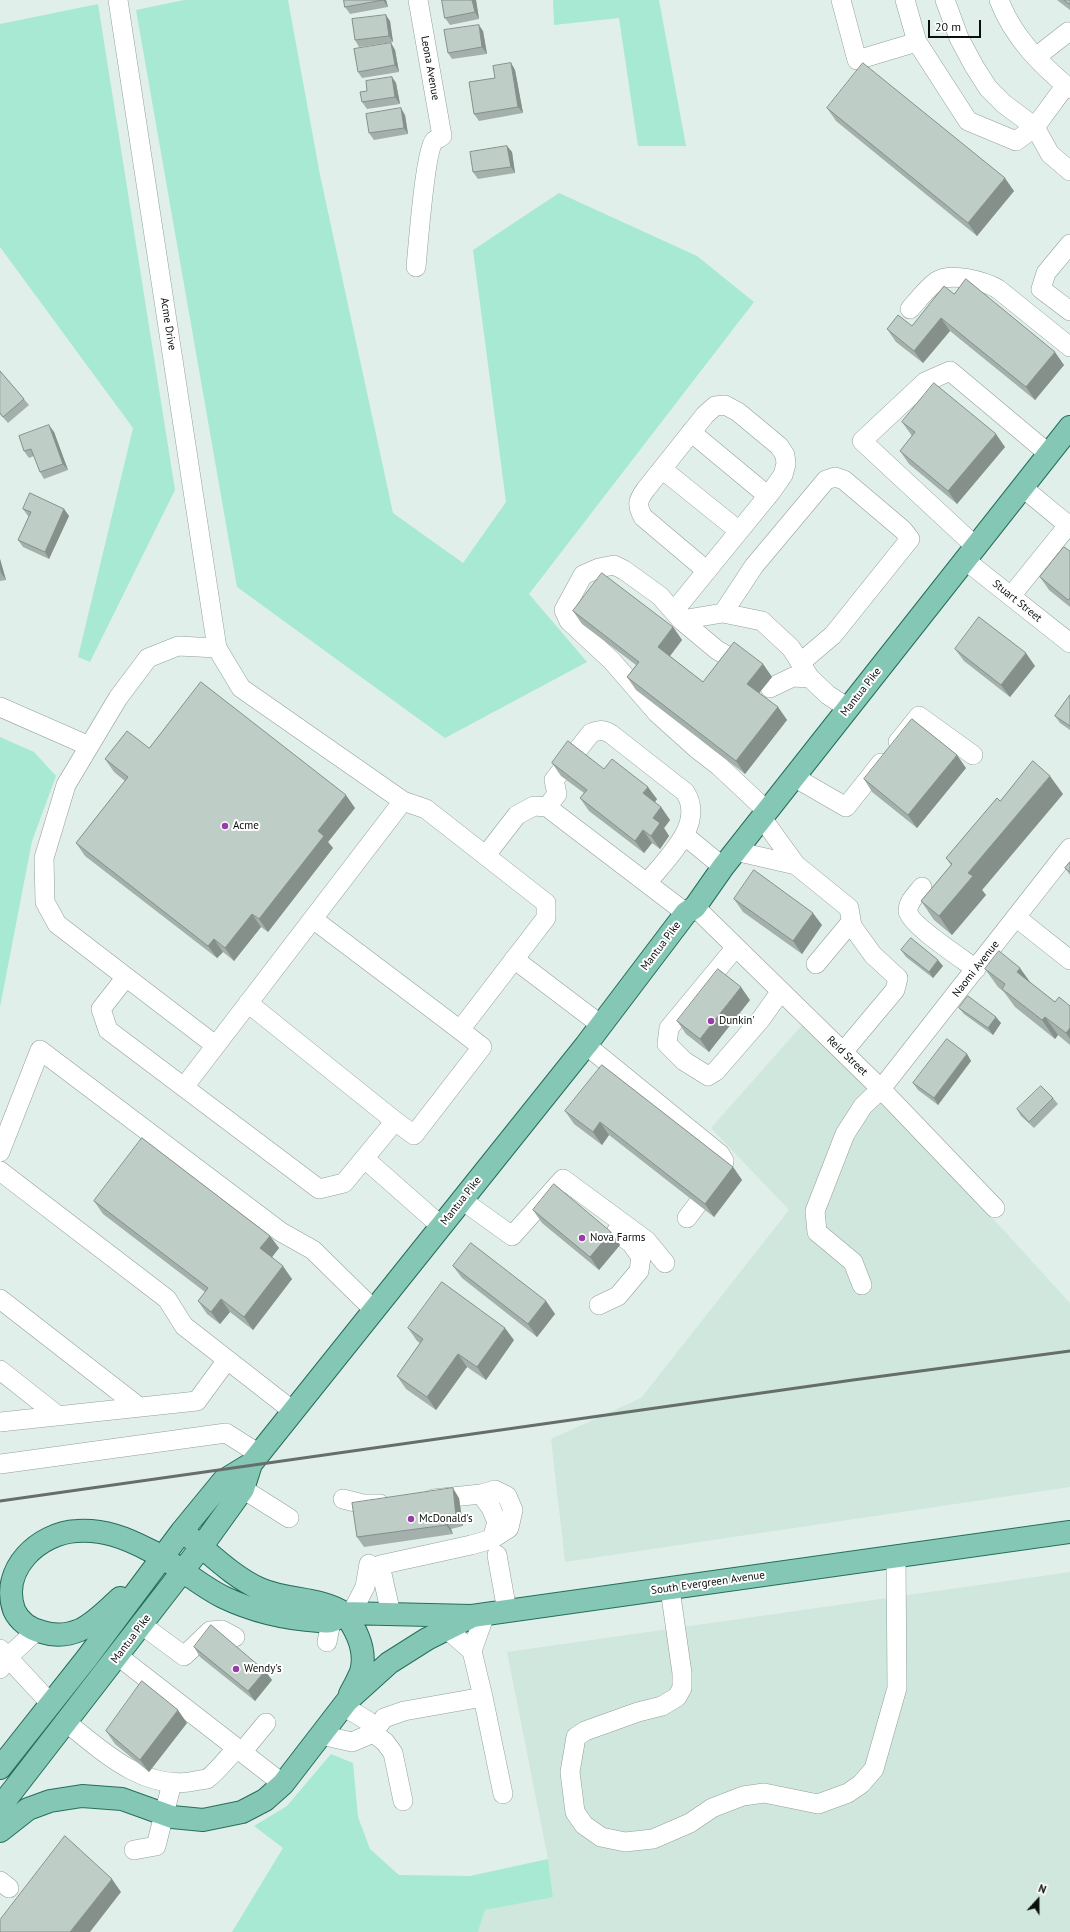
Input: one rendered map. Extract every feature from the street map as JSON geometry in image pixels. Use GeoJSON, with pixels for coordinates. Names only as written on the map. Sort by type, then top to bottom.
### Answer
{"type":"FeatureCollection","features":[{"type":"Feature","properties":{"kind":"main road","name":"Mantua Pike"},"geometry":{"type":"LineString","coordinates":[[0,1768],[87,1658],[146,1577],[182,1531],[223,1481],[255,1459],[586,1045],[764,814],[1070,427]]}},
{"type":"Feature","properties":{"kind":"main road","name":"Mantua Pike"},"geometry":{"type":"LineString","coordinates":[[0,1807],[202,1546],[243,1489],[255,1459]]}},
{"type":"Feature","properties":{"kind":"main road","name":"South Evergreen Avenue"},"geometry":{"type":"LineString","coordinates":[[36,1631],[21,1620],[15,1613],[11,1605],[8,1587],[9,1578],[15,1565],[29,1550],[39,1543],[61,1533],[76,1531],[105,1532],[128,1539],[163,1557],[182,1571],[222,1596],[248,1607],[292,1618],[338,1623],[391,1614],[478,1615],[1070,1532]]}},
{"type":"Feature","properties":{"kind":"main road","name":"South Evergreen Avenue"},"geometry":{"type":"LineString","coordinates":[[182,1531],[238,1576],[259,1589],[292,1599],[333,1606],[338,1623]]}},
{"type":"Feature","properties":{"kind":"main road"},"geometry":{"type":"LineString","coordinates":[[36,1631],[60,1635],[80,1630],[146,1577]]}},
{"type":"Feature","properties":{"kind":"main road"},"geometry":{"type":"LineString","coordinates":[[345,1703],[389,1663],[407,1650],[478,1615]]}},
{"type":"Feature","properties":{"kind":"main road"},"geometry":{"type":"LineString","coordinates":[[0,1831],[28,1809],[50,1801],[82,1796],[122,1799],[172,1817],[203,1820],[242,1812],[265,1800],[283,1784],[322,1735],[345,1703],[361,1671],[362,1659],[358,1636],[338,1623]]}},
{"type":"Feature","properties":{"kind":"street","name":"Acme Drive"},"geometry":{"type":"LineString","coordinates":[[118,0],[217,648]]}},
{"type":"Feature","properties":{"kind":"street","name":"Leona Avenue"},"geometry":{"type":"LineString","coordinates":[[416,267],[424,188],[430,151],[434,141],[442,136],[418,0]]}},
{"type":"Feature","properties":{"kind":"street"},"geometry":{"type":"LineString","coordinates":[[841,0],[857,60],[917,42]]}},
{"type":"Feature","properties":{"kind":"street"},"geometry":{"type":"LineString","coordinates":[[905,0],[917,42],[968,121],[1016,141],[1034,127],[1068,87],[1023,44],[999,0]]}},
{"type":"Feature","properties":{"kind":"street"},"geometry":{"type":"LineString","coordinates":[[945,0],[959,38],[988,88],[1004,104],[1034,127],[1050,154],[1070,171]]}},
{"type":"Feature","properties":{"kind":"street"},"geometry":{"type":"LineString","coordinates":[[1036,57],[1068,32],[1070,33]]}},
{"type":"Feature","properties":{"kind":"street"},"geometry":{"type":"LineString","coordinates":[[1070,244],[1046,273],[1041,289],[1070,311]]}},
{"type":"Feature","properties":{"kind":"street"},"geometry":{"type":"LineString","coordinates":[[910,309],[937,281],[951,278],[969,279],[989,284],[998,290],[1070,347]]}},
{"type":"Feature","properties":{"kind":"street","name":"Stuart Street"},"geometry":{"type":"LineString","coordinates":[[1049,454],[950,371],[925,382],[862,441],[1011,596],[1070,643]]}},
{"type":"Feature","properties":{"kind":"street"},"geometry":{"type":"LineString","coordinates":[[677,615],[707,571],[768,496],[783,475],[786,464],[785,455],[779,446],[738,412],[725,405],[715,406],[705,415],[640,498],[638,508],[642,517],[707,571]]}},
{"type":"Feature","properties":{"kind":"street"},"geometry":{"type":"LineString","coordinates":[[691,432],[768,496]]}},
{"type":"Feature","properties":{"kind":"street"},"geometry":{"type":"LineString","coordinates":[[662,469],[739,531]]}},
{"type":"Feature","properties":{"kind":"street"},"geometry":{"type":"LineString","coordinates":[[723,613],[754,566],[826,480],[835,477],[844,480],[903,530],[910,539],[805,670],[770,688]]}},
{"type":"Feature","properties":{"kind":"street"},"geometry":{"type":"LineString","coordinates":[[1011,596],[1069,524],[1022,487]]}},
{"type":"Feature","properties":{"kind":"street"},"geometry":{"type":"LineString","coordinates":[[736,661],[717,650],[677,615],[660,596],[614,565],[599,568],[583,575],[564,610],[569,621],[612,661],[648,703],[764,814],[796,865],[849,908],[852,926],[873,955],[898,978],[895,990],[843,1052]]}},
{"type":"Feature","properties":{"kind":"street"},"geometry":{"type":"LineString","coordinates":[[677,615],[723,613],[762,621],[791,648],[805,670],[828,695],[848,708]]}},
{"type":"Feature","properties":{"kind":"street"},"geometry":{"type":"LineString","coordinates":[[215,1046],[57,924],[45,902],[44,858],[66,785],[118,698],[148,658],[178,646],[217,648],[241,688],[403,802],[426,809],[546,903],[546,918],[460,1030]]}},
{"type":"Feature","properties":{"kind":"street"},"geometry":{"type":"LineString","coordinates":[[0,707],[89,746]]}},
{"type":"Feature","properties":{"kind":"street"},"geometry":{"type":"LineString","coordinates":[[794,777],[846,807],[919,716],[973,755]]}},
{"type":"Feature","properties":{"kind":"street"},"geometry":{"type":"LineString","coordinates":[[486,855],[518,815],[534,806],[547,807],[557,794],[554,780],[591,733],[599,730],[605,730],[686,792],[691,800],[693,811],[684,835],[647,883]]}},
{"type":"Feature","properties":{"kind":"street"},"geometry":{"type":"LineString","coordinates":[[184,1087],[403,802]]}},
{"type":"Feature","properties":{"kind":"street","name":"Reid Street"},"geometry":{"type":"LineString","coordinates":[[547,807],[647,883],[690,910],[736,947],[881,1089],[995,1208]]}},
{"type":"Feature","properties":{"kind":"street"},"geometry":{"type":"LineString","coordinates":[[684,835],[729,859],[796,865]]}},
{"type":"Feature","properties":{"kind":"street","name":"Naomi Avenue"},"geometry":{"type":"LineString","coordinates":[[862,1285],[853,1262],[817,1232],[815,1211],[845,1134],[863,1106],[881,1089],[1017,918],[1070,848]]}},
{"type":"Feature","properties":{"kind":"street"},"geometry":{"type":"LineString","coordinates":[[922,887],[909,904],[908,913],[917,925],[976,969]]}},
{"type":"Feature","properties":{"kind":"street"},"geometry":{"type":"LineString","coordinates":[[1017,918],[1070,960]]}},
{"type":"Feature","properties":{"kind":"street"},"geometry":{"type":"LineString","coordinates":[[248,1003],[394,1121],[414,1135],[482,1048],[313,919]]}},
{"type":"Feature","properties":{"kind":"street"},"geometry":{"type":"LineString","coordinates":[[816,964],[851,922]]}},
{"type":"Feature","properties":{"kind":"street"},"geometry":{"type":"LineString","coordinates":[[736,947],[669,1028],[667,1044],[684,1061],[708,1076],[716,1071],[761,1019],[781,991]]}},
{"type":"Feature","properties":{"kind":"street"},"geometry":{"type":"LineString","coordinates":[[514,959],[601,1025]]}},
{"type":"Feature","properties":{"kind":"street"},"geometry":{"type":"LineString","coordinates":[[126,977],[101,1009],[108,1030],[319,1189],[344,1183],[365,1159],[394,1121]]}},
{"type":"Feature","properties":{"kind":"street"},"geometry":{"type":"LineString","coordinates":[[586,1045],[720,1154],[724,1161],[722,1172],[687,1218]]}},
{"type":"Feature","properties":{"kind":"street"},"geometry":{"type":"LineString","coordinates":[[0,1152],[40,1050],[281,1232],[313,1250],[374,1310]]}},
{"type":"Feature","properties":{"kind":"street"},"geometry":{"type":"LineString","coordinates":[[365,1159],[441,1226]]}},
{"type":"Feature","properties":{"kind":"street"},"geometry":{"type":"LineString","coordinates":[[0,1171],[167,1299],[184,1326],[293,1412]]}},
{"type":"Feature","properties":{"kind":"street"},"geometry":{"type":"LineString","coordinates":[[462,1200],[512,1236],[563,1179],[647,1241],[665,1263]]}},
{"type":"Feature","properties":{"kind":"street"},"geometry":{"type":"LineString","coordinates":[[588,1198],[593,1215],[631,1242],[641,1257],[639,1271],[618,1296],[599,1304]]}},
{"type":"Feature","properties":{"kind":"street"},"geometry":{"type":"LineString","coordinates":[[0,1299],[139,1407]]}},
{"type":"Feature","properties":{"kind":"street"},"geometry":{"type":"LineString","coordinates":[[0,1422],[197,1401],[227,1360]]}},
{"type":"Feature","properties":{"kind":"street"},"geometry":{"type":"LineString","coordinates":[[0,1370],[57,1415]]}},
{"type":"Feature","properties":{"kind":"street"},"geometry":{"type":"LineString","coordinates":[[0,1464],[226,1433],[255,1459]]}},
{"type":"Feature","properties":{"kind":"street"},"geometry":{"type":"LineString","coordinates":[[243,1489],[289,1518]]}},
{"type":"Feature","properties":{"kind":"street"},"geometry":{"type":"LineString","coordinates":[[416,1501],[480,1494],[491,1508],[497,1522],[494,1547],[507,1611]]}},
{"type":"Feature","properties":{"kind":"street"},"geometry":{"type":"LineString","coordinates":[[343,1499],[363,1504],[395,1503]]}},
{"type":"Feature","properties":{"kind":"street"},"geometry":{"type":"LineString","coordinates":[[374,1564],[471,1545],[494,1547]]}},
{"type":"Feature","properties":{"kind":"street"},"geometry":{"type":"LineString","coordinates":[[670,1588],[682,1673],[682,1688],[677,1697],[662,1706],[638,1712],[585,1731],[576,1737],[570,1772],[575,1812],[584,1825],[601,1837],[625,1842],[653,1839],[690,1823],[712,1808],[743,1796],[764,1793],[818,1804],[848,1793],[861,1784],[874,1768],[897,1688],[896,1556]]}},
{"type":"Feature","properties":{"kind":"street"},"geometry":{"type":"LineString","coordinates":[[338,1623],[365,1587],[374,1564]]}},
{"type":"Feature","properties":{"kind":"street"},"geometry":{"type":"LineString","coordinates":[[374,1564],[391,1614]]}},
{"type":"Feature","properties":{"kind":"street"},"geometry":{"type":"LineString","coordinates":[[478,1615],[472,1651],[503,1794]]}},
{"type":"Feature","properties":{"kind":"street"},"geometry":{"type":"LineString","coordinates":[[142,1624],[184,1656],[210,1631],[222,1630],[235,1637]]}},
{"type":"Feature","properties":{"kind":"street"},"geometry":{"type":"LineString","coordinates":[[447,1629],[472,1651]]}},
{"type":"Feature","properties":{"kind":"street"},"geometry":{"type":"LineString","coordinates":[[36,1631],[3,1658],[51,1704]]}},
{"type":"Feature","properties":{"kind":"street"},"geometry":{"type":"LineString","coordinates":[[118,1656],[283,1784]]}},
{"type":"Feature","properties":{"kind":"street"},"geometry":{"type":"LineString","coordinates":[[322,1735],[352,1742],[373,1733],[384,1718],[404,1711],[483,1697]]}},
{"type":"Feature","properties":{"kind":"street"},"geometry":{"type":"LineString","coordinates":[[345,1703],[368,1721],[373,1733],[385,1742],[393,1753],[403,1801]]}},
{"type":"Feature","properties":{"kind":"street"},"geometry":{"type":"LineString","coordinates":[[66,1722],[111,1758],[148,1778],[181,1784],[207,1778],[239,1750],[266,1723]]}},
{"type":"Feature","properties":{"kind":"street"},"geometry":{"type":"LineString","coordinates":[[134,1850],[156,1846],[172,1782]]}},
{"type":"Feature","properties":{"kind":"shaded area"},"geometry":{"type":"Polygon","coordinates":[[[804,1023],[998,1224],[1070,1303],[1070,1487],[565,1562],[551,1439],[641,1398],[789,1210],[711,1128],[804,1023]]]}},
{"type":"Feature","properties":{"kind":"shaded area"},"geometry":{"type":"Polygon","coordinates":[[[1070,1572],[1070,1932],[478,1932],[485,1910],[553,1896],[548,1859],[507,1652],[1070,1572]]]}},
{"type":"Feature","properties":{"kind":"green space"},"geometry":{"type":"Polygon","coordinates":[[[184,0],[288,0],[320,175],[393,513],[463,563],[506,502],[473,250],[559,193],[697,256],[754,302],[529,594],[587,662],[445,738],[237,587],[136,10],[184,0]]]}},
{"type":"Feature","properties":{"kind":"green space"},"geometry":{"type":"Polygon","coordinates":[[[553,0],[659,0],[686,146],[638,146],[619,18],[554,25],[553,0]]]}},
{"type":"Feature","properties":{"kind":"green space"},"geometry":{"type":"Polygon","coordinates":[[[98,4],[175,490],[90,662],[78,657],[133,428],[0,247],[0,24],[98,4]]]}},
{"type":"Feature","properties":{"kind":"green space"},"geometry":{"type":"Polygon","coordinates":[[[0,737],[34,752],[56,776],[32,841],[0,1007],[0,737]]]}},
{"type":"Feature","properties":{"kind":"green space"},"geometry":{"type":"Polygon","coordinates":[[[331,1754],[353,1763],[358,1817],[370,1849],[399,1875],[470,1876],[548,1859],[553,1897],[485,1910],[478,1932],[232,1932],[283,1848],[254,1826],[287,1806],[331,1754]]]}},
{"type":"Feature","properties":{"kind":"building"},"geometry":{"type":"Polygon","coordinates":[[[344,0],[383,0],[345,7],[344,0]]]}},
{"type":"Feature","properties":{"kind":"building"},"geometry":{"type":"Polygon","coordinates":[[[442,0],[472,0],[475,12],[445,18],[442,0]]]}},
{"type":"Feature","properties":{"kind":"building"},"geometry":{"type":"Polygon","coordinates":[[[1064,0],[1070,0],[1070,4],[1064,0]]]}},
{"type":"Feature","properties":{"kind":"building"},"geometry":{"type":"Polygon","coordinates":[[[386,15],[389,36],[355,40],[352,19],[386,15]]]}},
{"type":"Feature","properties":{"kind":"building"},"geometry":{"type":"Polygon","coordinates":[[[479,25],[482,47],[448,53],[444,30],[479,25]]]}},
{"type":"Feature","properties":{"kind":"building"},"geometry":{"type":"Polygon","coordinates":[[[391,43],[395,65],[358,72],[354,49],[391,43]]]}},
{"type":"Feature","properties":{"kind":"building"},"geometry":{"type":"Polygon","coordinates":[[[511,63],[518,107],[474,114],[469,82],[495,78],[493,66],[511,63]]]}},
{"type":"Feature","properties":{"kind":"building"},"geometry":{"type":"Polygon","coordinates":[[[863,63],[1005,178],[968,223],[827,108],[863,63]]]}},
{"type":"Feature","properties":{"kind":"building"},"geometry":{"type":"Polygon","coordinates":[[[392,77],[395,97],[362,102],[360,92],[367,91],[366,81],[392,77]]]}},
{"type":"Feature","properties":{"kind":"building"},"geometry":{"type":"Polygon","coordinates":[[[401,108],[404,128],[369,133],[366,114],[401,108]]]}},
{"type":"Feature","properties":{"kind":"building"},"geometry":{"type":"Polygon","coordinates":[[[507,146],[511,167],[473,172],[470,152],[507,146]]]}},
{"type":"Feature","properties":{"kind":"building"},"geometry":{"type":"Polygon","coordinates":[[[966,279],[1055,352],[1026,387],[941,318],[914,351],[887,329],[898,315],[912,326],[944,286],[954,294],[966,279]]]}},
{"type":"Feature","properties":{"kind":"building"},"geometry":{"type":"Polygon","coordinates":[[[0,371],[24,399],[3,417],[0,413],[0,371]]]}},
{"type":"Feature","properties":{"kind":"building"},"geometry":{"type":"Polygon","coordinates":[[[934,383],[996,434],[948,491],[900,451],[915,432],[902,422],[934,383]]]}},
{"type":"Feature","properties":{"kind":"building"},"geometry":{"type":"Polygon","coordinates":[[[49,425],[63,464],[40,472],[31,449],[24,451],[19,436],[49,425]]]}},
{"type":"Feature","properties":{"kind":"building"},"geometry":{"type":"Polygon","coordinates":[[[30,493],[64,509],[45,552],[18,540],[31,512],[23,509],[30,493]]]}},
{"type":"Feature","properties":{"kind":"building"},"geometry":{"type":"Polygon","coordinates":[[[1064,547],[1070,551],[1070,598],[1068,600],[1040,577],[1064,547]]]}},
{"type":"Feature","properties":{"kind":"building"},"geometry":{"type":"Polygon","coordinates":[[[602,573],[673,627],[658,647],[703,682],[734,642],[763,664],[747,684],[778,707],[736,761],[627,677],[639,662],[573,611],[602,573]]]}},
{"type":"Feature","properties":{"kind":"building"},"geometry":{"type":"Polygon","coordinates":[[[979,617],[1026,653],[1001,685],[955,649],[979,617]]]}},
{"type":"Feature","properties":{"kind":"building","name":"Acme"},"geometry":{"type":"Polygon","coordinates":[[[201,682],[346,795],[318,831],[324,836],[259,919],[252,914],[225,948],[214,939],[208,946],[76,843],[128,777],[105,759],[127,731],[149,748],[201,682]]]}},
{"type":"Feature","properties":{"kind":"building"},"geometry":{"type":"Polygon","coordinates":[[[1070,695],[1070,726],[1055,716],[1070,695]]]}},
{"type":"Feature","properties":{"kind":"building"},"geometry":{"type":"Polygon","coordinates":[[[912,719],[957,755],[908,815],[864,779],[912,719]]]}},
{"type":"Feature","properties":{"kind":"building"},"geometry":{"type":"Polygon","coordinates":[[[568,741],[604,769],[612,759],[648,787],[643,793],[661,807],[653,818],[660,823],[651,836],[643,830],[635,841],[580,798],[587,790],[552,763],[568,741]]]}},
{"type":"Feature","properties":{"kind":"building"},"geometry":{"type":"Polygon","coordinates":[[[1033,761],[1050,776],[968,873],[973,876],[939,916],[921,901],[952,864],[946,858],[997,798],[1000,801],[1033,761]]]}},
{"type":"Feature","properties":{"kind":"building"},"geometry":{"type":"Polygon","coordinates":[[[1070,862],[1070,872],[1065,868],[1070,862]]]}},
{"type":"Feature","properties":{"kind":"building"},"geometry":{"type":"Polygon","coordinates":[[[754,870],[813,913],[793,941],[734,899],[754,870]]]}},
{"type":"Feature","properties":{"kind":"building"},"geometry":{"type":"Polygon","coordinates":[[[911,938],[938,960],[929,972],[901,950],[911,938]]]}},
{"type":"Feature","properties":{"kind":"building"},"geometry":{"type":"Polygon","coordinates":[[[999,951],[1020,968],[1017,972],[1055,1002],[1059,997],[1070,1006],[1070,1028],[1066,1033],[1045,1017],[1042,1020],[1002,989],[1005,984],[985,969],[999,951]]]}},
{"type":"Feature","properties":{"kind":"building"},"geometry":{"type":"Polygon","coordinates":[[[718,969],[741,987],[700,1039],[677,1021],[718,969]]]}},
{"type":"Feature","properties":{"kind":"building"},"geometry":{"type":"Polygon","coordinates":[[[968,996],[996,1017],[988,1028],[959,1008],[968,996]]]}},
{"type":"Feature","properties":{"kind":"building"},"geometry":{"type":"Polygon","coordinates":[[[947,1039],[967,1054],[934,1098],[913,1083],[947,1039]]]}},
{"type":"Feature","properties":{"kind":"building"},"geometry":{"type":"Polygon","coordinates":[[[602,1065],[733,1167],[705,1204],[600,1122],[593,1132],[565,1111],[602,1065]]]}},
{"type":"Feature","properties":{"kind":"building"},"geometry":{"type":"Polygon","coordinates":[[[1041,1086],[1053,1098],[1029,1122],[1017,1109],[1041,1086]]]}},
{"type":"Feature","properties":{"kind":"building"},"geometry":{"type":"Polygon","coordinates":[[[142,1138],[270,1236],[260,1248],[283,1266],[244,1317],[221,1299],[211,1312],[198,1301],[208,1288],[94,1201],[142,1138]]]}},
{"type":"Feature","properties":{"kind":"building"},"geometry":{"type":"Polygon","coordinates":[[[554,1184],[611,1232],[590,1257],[533,1210],[554,1184]]]}},
{"type":"Feature","properties":{"kind":"building"},"geometry":{"type":"Polygon","coordinates":[[[471,1243],[546,1301],[528,1324],[453,1266],[471,1243]]]}},
{"type":"Feature","properties":{"kind":"building"},"geometry":{"type":"Polygon","coordinates":[[[442,1282],[505,1328],[477,1367],[458,1354],[427,1397],[397,1376],[423,1339],[408,1328],[442,1282]]]}},
{"type":"Feature","properties":{"kind":"building","name":"McDonald's"},"geometry":{"type":"Polygon","coordinates":[[[453,1488],[456,1516],[444,1519],[446,1525],[357,1537],[352,1503],[453,1488]]]}},
{"type":"Feature","properties":{"kind":"building","name":"Wendy's"},"geometry":{"type":"Polygon","coordinates":[[[211,1625],[265,1671],[248,1691],[194,1647],[211,1625]]]}},
{"type":"Feature","properties":{"kind":"building"},"geometry":{"type":"Polygon","coordinates":[[[142,1681],[178,1710],[140,1760],[106,1731],[142,1681]]]}},
{"type":"Feature","properties":{"kind":"building"},"geometry":{"type":"Polygon","coordinates":[[[65,1836],[112,1879],[70,1932],[0,1932],[0,1920],[65,1836]]]}},
{"type":"Feature","properties":{"kind":"railway"},"geometry":{"type":"LineString","coordinates":[[0,1501],[853,1380],[1070,1351]]}},
{"type":"Feature","properties":{"kind":"place","name":"Acme"},"geometry":{"type":"Point","coordinates":[225,826]}},
{"type":"Feature","properties":{"kind":"place","name":"Dunkin'"},"geometry":{"type":"Point","coordinates":[711,1021]}},
{"type":"Feature","properties":{"kind":"place","name":"Nova Farms"},"geometry":{"type":"Point","coordinates":[582,1238]}},
{"type":"Feature","properties":{"kind":"place","name":"McDonald's"},"geometry":{"type":"Point","coordinates":[411,1519]}},
{"type":"Feature","properties":{"kind":"place","name":"Wendy's"},"geometry":{"type":"Point","coordinates":[236,1669]}}]}
